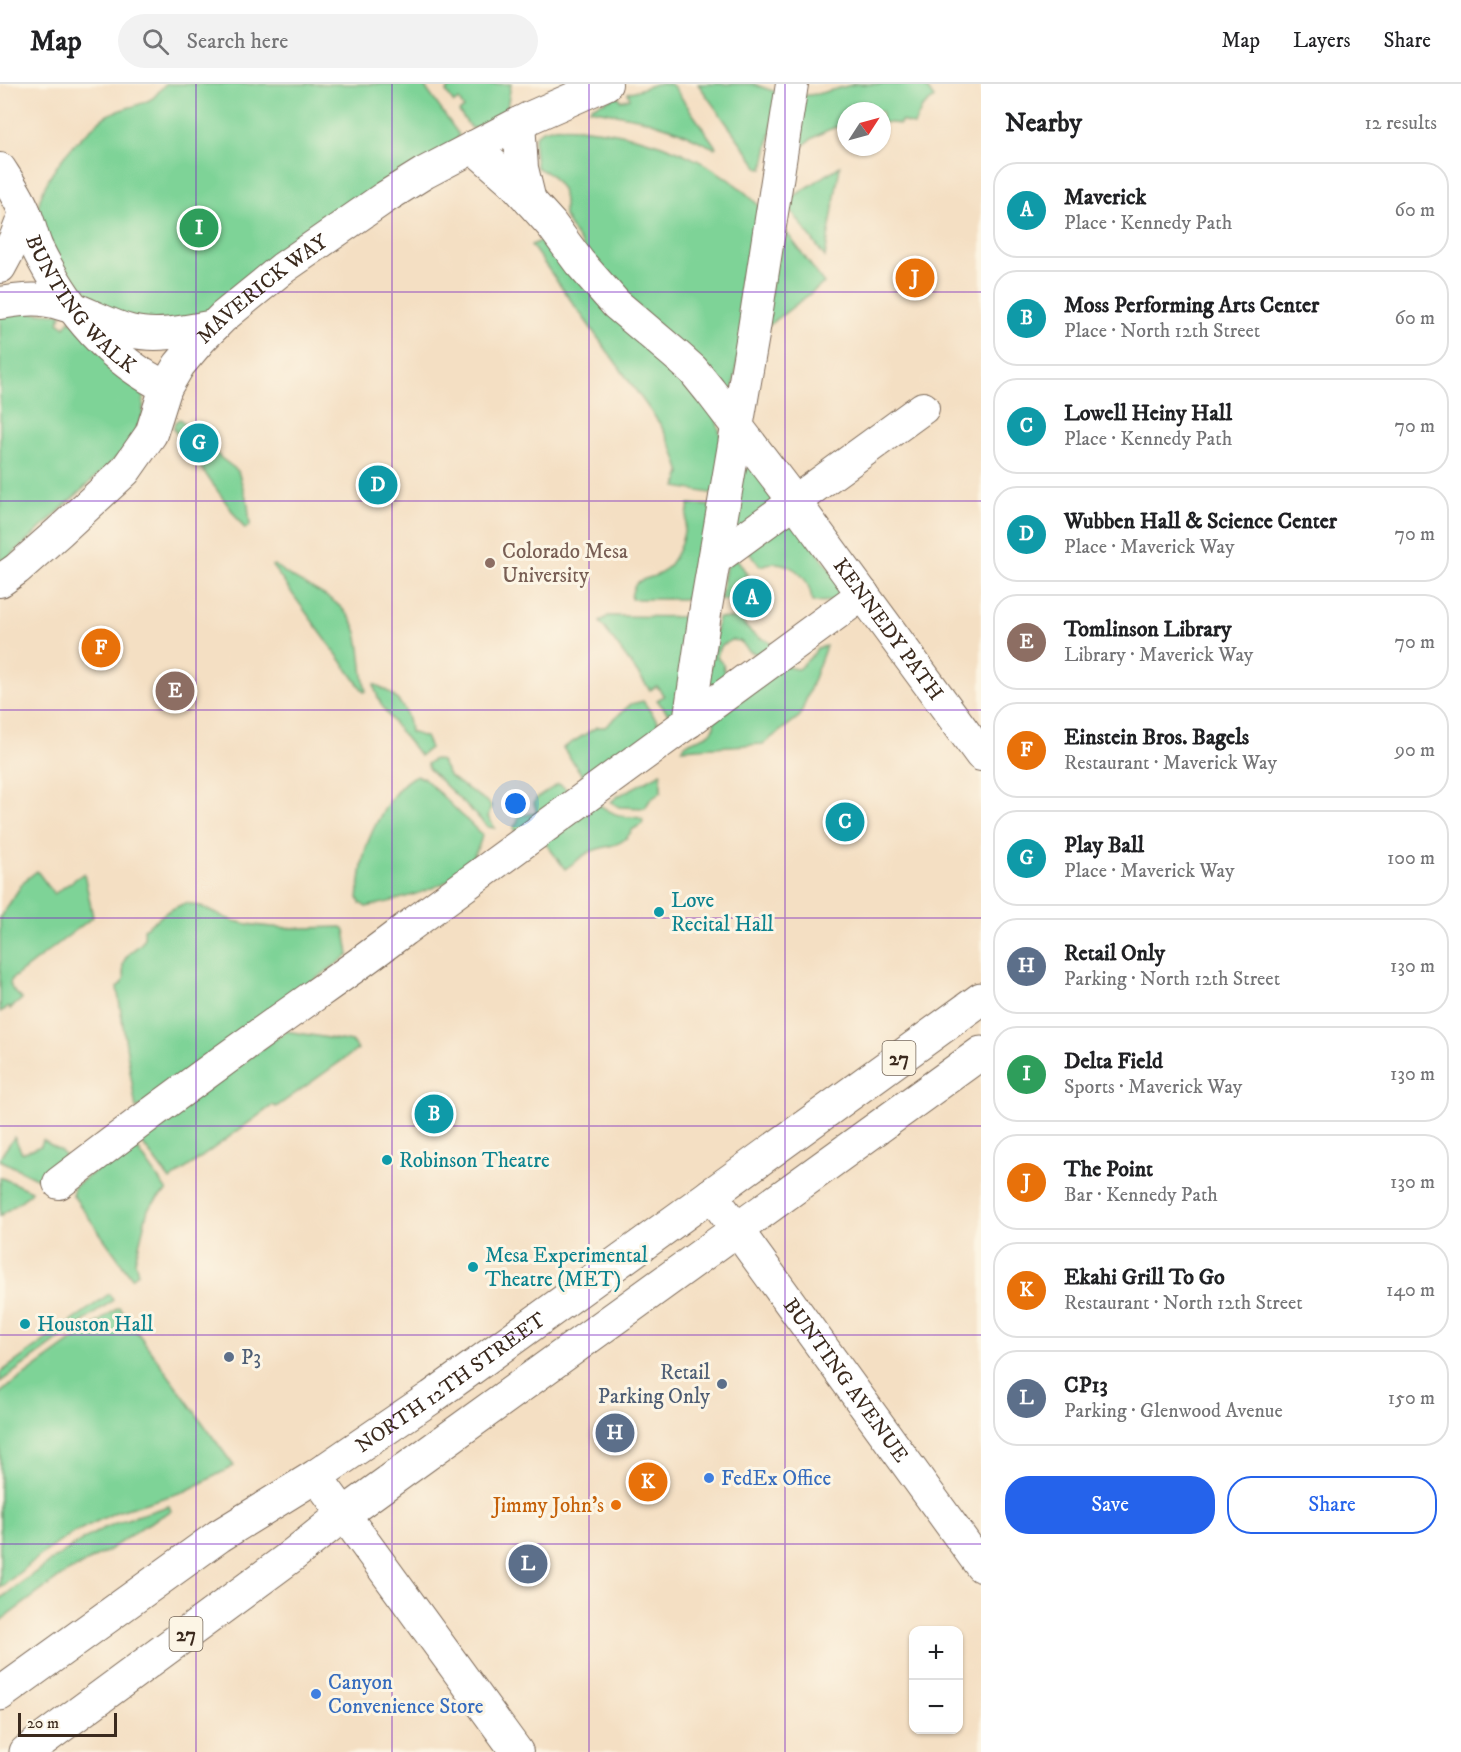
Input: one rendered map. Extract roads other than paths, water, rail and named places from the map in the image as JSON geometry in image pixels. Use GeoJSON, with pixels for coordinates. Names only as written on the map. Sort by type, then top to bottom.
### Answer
{"type":"FeatureCollection","features":[{"type":"Feature","properties":{"kind":"main road","name":"NORTH 12TH STREET"},"geometry":{"type":"LineString","coordinates":[[0,1694],[219,1536],[316,1476],[432,1397],[981,999]]}},
{"type":"Feature","properties":{"kind":"main road","name":"27"},"geometry":{"type":"LineString","coordinates":[[26,1752],[280,1565],[344,1514],[981,1053]]}},
{"type":"Feature","properties":{"kind":"street"},"geometry":{"type":"LineString","coordinates":[[549,109],[576,84]]}},
{"type":"Feature","properties":{"kind":"street","name":"MAVERICK WAY"},"geometry":{"type":"LineString","coordinates":[[0,581],[51,539],[125,471],[151,434],[166,387],[179,365],[214,326],[283,268],[424,172],[519,123],[606,84]]}},
{"type":"Feature","properties":{"kind":"street"},"geometry":{"type":"LineString","coordinates":[[689,722],[792,84]]}},
{"type":"Feature","properties":{"kind":"street"},"geometry":{"type":"LineString","coordinates":[[519,123],[522,168],[530,201]]}},
{"type":"Feature","properties":{"kind":"street","name":"KENNEDY PATH"},"geometry":{"type":"LineString","coordinates":[[473,147],[513,182],[551,224],[579,262],[616,304],[693,370],[795,502],[981,755]]}},
{"type":"Feature","properties":{"kind":"street","name":"BUNTING WALK"},"geometry":{"type":"LineString","coordinates":[[0,169],[13,188],[37,246],[72,308],[93,333],[119,357],[143,376],[166,387]]}},
{"type":"Feature","properties":{"kind":"street"},"geometry":{"type":"LineString","coordinates":[[0,267],[15,239],[25,213]]}},
{"type":"Feature","properties":{"kind":"street"},"geometry":{"type":"LineString","coordinates":[[0,303],[43,300],[72,308],[131,331],[184,332],[214,326]]}},
{"type":"Feature","properties":{"kind":"street"},"geometry":{"type":"LineString","coordinates":[[714,560],[923,408]]}},
{"type":"Feature","properties":{"kind":"street"},"geometry":{"type":"LineString","coordinates":[[59,1183],[863,594]]}},
{"type":"Feature","properties":{"kind":"street","name":"BUNTING AVENUE"},"geometry":{"type":"LineString","coordinates":[[711,1194],[981,1566]]}},
{"type":"Feature","properties":{"kind":"street"},"geometry":{"type":"LineString","coordinates":[[316,1476],[517,1752]]}},
{"type":"Feature","properties":{"kind":"place","name":"Delta Field"},"geometry":{"type":"Point","coordinates":[199,228]}},
{"type":"Feature","properties":{"kind":"place","name":"The Point"},"geometry":{"type":"Point","coordinates":[915,278]}},
{"type":"Feature","properties":{"kind":"place","name":"Play Ball"},"geometry":{"type":"Point","coordinates":[199,443]}},
{"type":"Feature","properties":{"kind":"place","name":"Wubben Hall & Science Center"},"geometry":{"type":"Point","coordinates":[378,485]}},
{"type":"Feature","properties":{"kind":"place","name":"Colorado Mesa University"},"geometry":{"type":"Point","coordinates":[490,563]}},
{"type":"Feature","properties":{"kind":"place","name":"Maverick"},"geometry":{"type":"Point","coordinates":[752,598]}},
{"type":"Feature","properties":{"kind":"place","name":"Einstein Bros. Bagels"},"geometry":{"type":"Point","coordinates":[101,648]}},
{"type":"Feature","properties":{"kind":"place","name":"Tomlinson Library"},"geometry":{"type":"Point","coordinates":[175,691]}},
{"type":"Feature","properties":{"kind":"place","name":"Lowell Heiny Hall"},"geometry":{"type":"Point","coordinates":[845,822]}},
{"type":"Feature","properties":{"kind":"place","name":"Love Recital Hall"},"geometry":{"type":"Point","coordinates":[659,912]}},
{"type":"Feature","properties":{"kind":"place","name":"Moss Performing Arts Center"},"geometry":{"type":"Point","coordinates":[434,1114]}},
{"type":"Feature","properties":{"kind":"place","name":"Robinson Theatre"},"geometry":{"type":"Point","coordinates":[387,1160]}},
{"type":"Feature","properties":{"kind":"place","name":"Mesa Experimental Theatre (MET)"},"geometry":{"type":"Point","coordinates":[473,1267]}},
{"type":"Feature","properties":{"kind":"place","name":"Houston Hall"},"geometry":{"type":"Point","coordinates":[25,1324]}},
{"type":"Feature","properties":{"kind":"place","name":"P3"},"geometry":{"type":"Point","coordinates":[229,1357]}},
{"type":"Feature","properties":{"kind":"place","name":"Retail Parking Only"},"geometry":{"type":"Point","coordinates":[722,1384]}},
{"type":"Feature","properties":{"kind":"place","name":"Retail Only"},"geometry":{"type":"Point","coordinates":[615,1433]}},
{"type":"Feature","properties":{"kind":"place","name":"FedEx Office"},"geometry":{"type":"Point","coordinates":[709,1478]}},
{"type":"Feature","properties":{"kind":"place","name":"Ekahi Grill To Go"},"geometry":{"type":"Point","coordinates":[648,1482]}},
{"type":"Feature","properties":{"kind":"place","name":"Jimmy John's"},"geometry":{"type":"Point","coordinates":[616,1505]}},
{"type":"Feature","properties":{"kind":"place","name":"CP13"},"geometry":{"type":"Point","coordinates":[528,1564]}},
{"type":"Feature","properties":{"kind":"place","name":"Canyon Convenience Store"},"geometry":{"type":"Point","coordinates":[316,1694]}}]}
